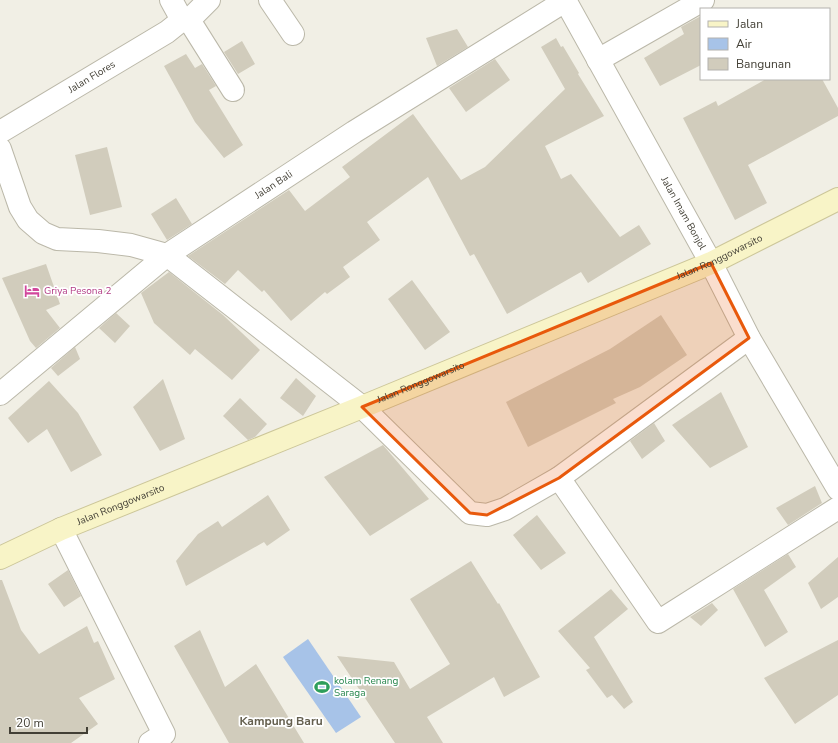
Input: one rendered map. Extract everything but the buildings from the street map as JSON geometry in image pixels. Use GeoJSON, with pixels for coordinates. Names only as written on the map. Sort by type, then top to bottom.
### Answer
{"type":"FeatureCollection","features":[{"type":"Feature","properties":{"kind":"main road","name":"Jalan Ronggowarsito"},"geometry":{"type":"LineString","coordinates":[[0,558],[61,529],[362,408],[711,263],[838,199]]}},
{"type":"Feature","properties":{"kind":"street"},"geometry":{"type":"LineString","coordinates":[[171,0],[233,90]]}},
{"type":"Feature","properties":{"kind":"street","name":"Jalan Flores"},"geometry":{"type":"LineString","coordinates":[[0,132],[156,39],[185,20],[209,0]]}},
{"type":"Feature","properties":{"kind":"street"},"geometry":{"type":"LineString","coordinates":[[270,0],[293,34]]}},
{"type":"Feature","properties":{"kind":"street","name":"Jalan Imam Bonjol"},"geometry":{"type":"LineString","coordinates":[[565,0],[711,263],[749,338],[838,489]]}},
{"type":"Feature","properties":{"kind":"street","name":"Jalan Bali"},"geometry":{"type":"LineString","coordinates":[[0,394],[167,255],[354,132],[565,0]]}},
{"type":"Feature","properties":{"kind":"street"},"geometry":{"type":"LineString","coordinates":[[598,60],[703,0]]}},
{"type":"Feature","properties":{"kind":"street"},"geometry":{"type":"LineString","coordinates":[[0,149],[20,207],[28,220],[43,233],[57,240],[98,241],[131,245],[167,255],[362,408],[470,513],[487,515],[505,509],[559,478],[749,338]]}},
{"type":"Feature","properties":{"kind":"street"},"geometry":{"type":"LineString","coordinates":[[559,478],[658,622],[838,508]]}},
{"type":"Feature","properties":{"kind":"street"},"geometry":{"type":"LineString","coordinates":[[61,529],[164,734],[150,743]]}},
{"type":"Feature","properties":{"kind":"highlighted area"},"geometry":{"type":"Polygon","coordinates":[[[711,263],[749,338],[559,478],[487,515],[470,513],[362,407],[711,263]]]}},
{"type":"Feature","properties":{"kind":"water","name":"kolam Renang Saraga"},"geometry":{"type":"Polygon","coordinates":[[[308,639],[361,717],[336,733],[283,657],[308,639]]]}},
{"type":"Feature","properties":{"kind":"place","name":"Griya Pesona 2"},"geometry":{"type":"Point","coordinates":[32,291]}},
{"type":"Feature","properties":{"kind":"place","name":"kolam Renang Saraga"},"geometry":{"type":"Point","coordinates":[322,687]}},
{"type":"Feature","properties":{"kind":"district","name":"Kampung Baru"},"geometry":{"type":"Point","coordinates":[281,721]}}]}
